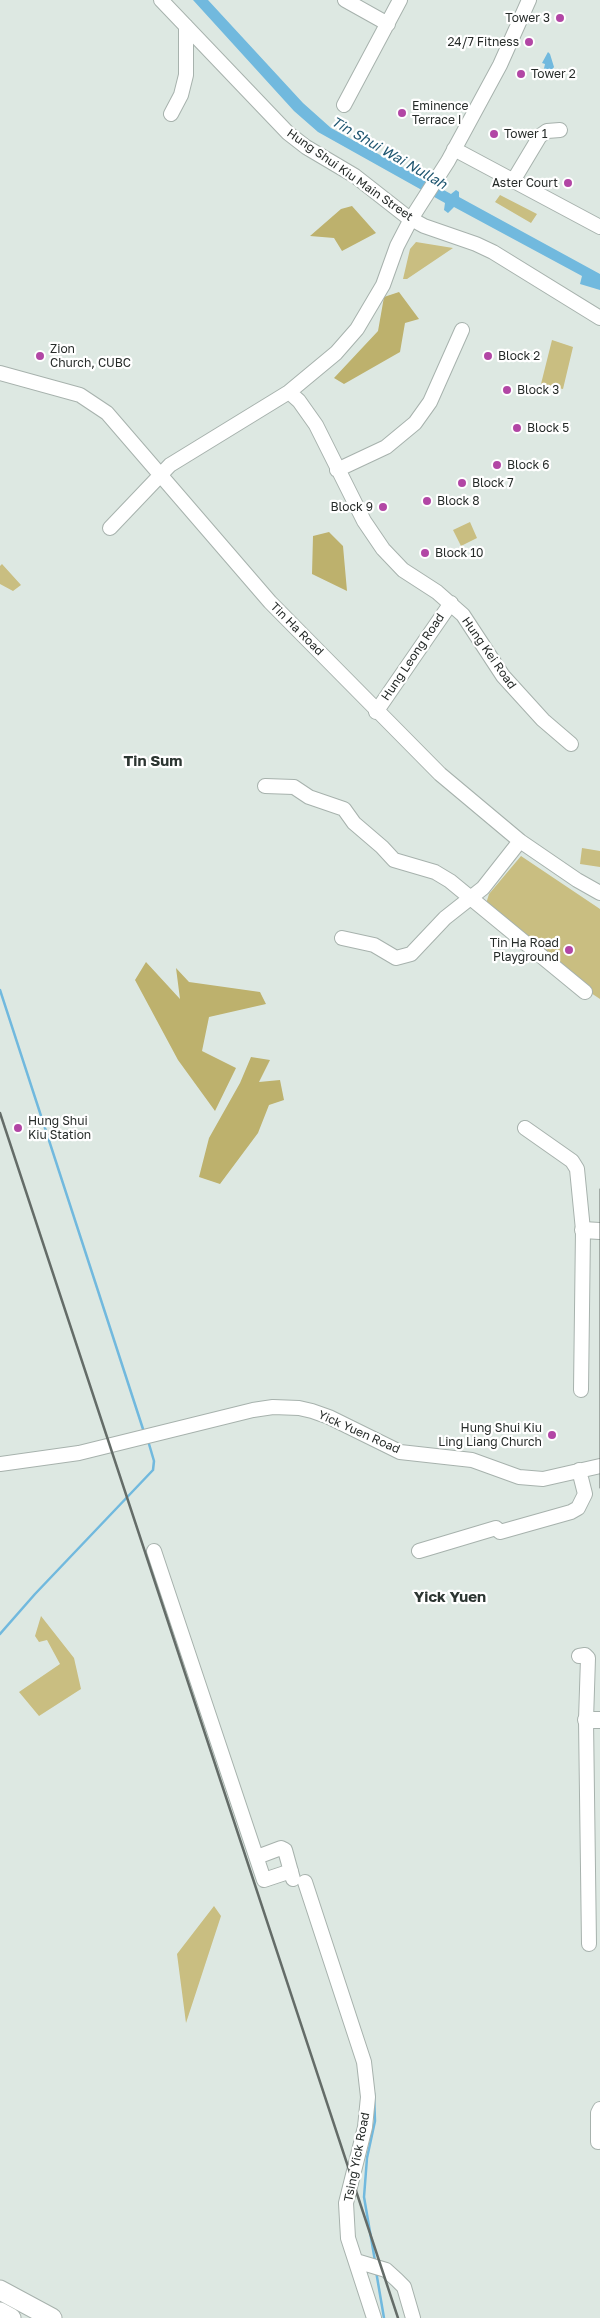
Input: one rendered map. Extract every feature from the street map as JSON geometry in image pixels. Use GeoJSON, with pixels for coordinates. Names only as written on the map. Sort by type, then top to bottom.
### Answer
{"type":"FeatureCollection","features":[{"type":"Feature","properties":{"kind":"highway"},"geometry":{"type":"LineString","coordinates":[[0,2290],[52,2318]]}},
{"type":"Feature","properties":{"kind":"highway"},"geometry":{"type":"LineString","coordinates":[[0,2312],[11,2318]]}},
{"type":"Feature","properties":{"kind":"main road"},"geometry":{"type":"LineString","coordinates":[[583,1230],[600,1231]]}},
{"type":"Feature","properties":{"kind":"street","name":"Hung Shui Kiu Main Street"},"geometry":{"type":"LineString","coordinates":[[161,0],[288,133],[306,147],[355,176],[411,219],[493,252],[600,318]]}},
{"type":"Feature","properties":{"kind":"street"},"geometry":{"type":"LineString","coordinates":[[345,0],[388,24]]}},
{"type":"Feature","properties":{"kind":"street"},"geometry":{"type":"LineString","coordinates":[[344,105],[400,0]]}},
{"type":"Feature","properties":{"kind":"street"},"geometry":{"type":"LineString","coordinates":[[110,528],[170,465],[289,392],[336,352],[357,329],[383,285],[397,246],[411,219],[451,155],[500,65],[529,0]]}},
{"type":"Feature","properties":{"kind":"street"},"geometry":{"type":"LineString","coordinates":[[171,114],[181,95],[186,74],[186,26]]}},
{"type":"Feature","properties":{"kind":"street"},"geometry":{"type":"LineString","coordinates":[[513,181],[540,136],[547,131],[560,130]]}},
{"type":"Feature","properties":{"kind":"street"},"geometry":{"type":"LineString","coordinates":[[451,155],[513,181],[600,227]]}},
{"type":"Feature","properties":{"kind":"street"},"geometry":{"type":"LineString","coordinates":[[337,470],[386,447],[415,423],[430,402],[462,330]]}},
{"type":"Feature","properties":{"kind":"street","name":"Tin Ha Road"},"geometry":{"type":"LineString","coordinates":[[0,373],[60,389],[87,399],[107,413],[270,602],[376,712],[440,774],[520,841],[577,880],[600,893]]}},
{"type":"Feature","properties":{"kind":"street","name":"Hung Kei Road"},"geometry":{"type":"LineString","coordinates":[[289,392],[299,400],[316,425],[364,521],[383,549],[403,570],[450,603],[463,615],[514,690],[543,720],[571,744]]}},
{"type":"Feature","properties":{"kind":"street","name":"Hung Leong Road"},"geometry":{"type":"LineString","coordinates":[[376,712],[450,603]]}},
{"type":"Feature","properties":{"kind":"street"},"geometry":{"type":"LineString","coordinates":[[265,786],[294,787],[309,796],[344,809],[354,823],[394,860],[435,872],[470,897],[585,992]]}},
{"type":"Feature","properties":{"kind":"street"},"geometry":{"type":"LineString","coordinates":[[342,938],[374,945],[396,958],[410,954],[445,918],[484,888],[520,841]]}},
{"type":"Feature","properties":{"kind":"street"},"geometry":{"type":"LineString","coordinates":[[525,1128],[572,1161],[577,1169],[583,1230],[581,1390]]}},
{"type":"Feature","properties":{"kind":"street","name":"Yick Yuen Road"},"geometry":{"type":"LineString","coordinates":[[0,1464],[79,1453],[253,1410],[273,1407],[299,1408],[312,1411],[400,1452],[472,1460],[519,1477],[543,1479],[600,1466]]}},
{"type":"Feature","properties":{"kind":"street"},"geometry":{"type":"LineString","coordinates":[[419,1551],[496,1528],[499,1533],[571,1512],[578,1508],[584,1494],[579,1470]]}},
{"type":"Feature","properties":{"kind":"street"},"geometry":{"type":"LineString","coordinates":[[154,1551],[264,1880],[296,1877]]}},
{"type":"Feature","properties":{"kind":"street"},"geometry":{"type":"LineString","coordinates":[[579,1656],[585,1655],[588,1658],[593,1720],[589,1944]]}},
{"type":"Feature","properties":{"kind":"street","name":"Tsing Yick Road"},"geometry":{"type":"LineString","coordinates":[[257,1857],[281,1848],[284,1850],[296,1877],[364,2062],[368,2097],[365,2128],[346,2203],[348,2238],[374,2318]]}},
{"type":"Feature","properties":{"kind":"street"},"geometry":{"type":"LineString","coordinates":[[598,2142],[598,2113],[600,2109]]}},
{"type":"Feature","properties":{"kind":"street"},"geometry":{"type":"LineString","coordinates":[[356,2261],[386,2270],[404,2287],[413,2318]]}},
{"type":"Feature","properties":{"kind":"shaded area"},"geometry":{"type":"Polygon","coordinates":[[[500,195],[537,214],[531,223],[495,202],[500,195]]]}},
{"type":"Feature","properties":{"kind":"shaded area"},"geometry":{"type":"Polygon","coordinates":[[[352,206],[376,233],[342,251],[334,238],[310,236],[341,209],[352,206]]]}},
{"type":"Feature","properties":{"kind":"shaded area"},"geometry":{"type":"Polygon","coordinates":[[[416,242],[453,248],[407,279],[403,279],[410,249],[416,242]]]}},
{"type":"Feature","properties":{"kind":"shaded area"},"geometry":{"type":"Polygon","coordinates":[[[399,292],[419,319],[405,323],[400,352],[344,384],[334,378],[378,331],[384,297],[399,292]]]}},
{"type":"Feature","properties":{"kind":"shaded area"},"geometry":{"type":"Polygon","coordinates":[[[552,340],[573,347],[563,389],[541,384],[552,340]]]}},
{"type":"Feature","properties":{"kind":"shaded area"},"geometry":{"type":"Polygon","coordinates":[[[470,522],[477,538],[461,546],[453,530],[470,522]]]}},
{"type":"Feature","properties":{"kind":"shaded area"},"geometry":{"type":"Polygon","coordinates":[[[329,532],[343,546],[347,591],[312,574],[313,536],[329,532]]]}},
{"type":"Feature","properties":{"kind":"shaded area"},"geometry":{"type":"Polygon","coordinates":[[[2,564],[21,585],[13,591],[0,584],[0,566],[2,564]]]}},
{"type":"Feature","properties":{"kind":"shaded area"},"geometry":{"type":"Polygon","coordinates":[[[582,848],[600,851],[600,867],[580,864],[582,848]]]}},
{"type":"Feature","properties":{"kind":"shaded area","name":"Tin Ha Road Playground"},"geometry":{"type":"Polygon","coordinates":[[[521,856],[600,909],[600,999],[485,907],[489,894],[521,856]]]}},
{"type":"Feature","properties":{"kind":"shaded area"},"geometry":{"type":"Polygon","coordinates":[[[146,962],[180,999],[176,968],[189,982],[260,992],[266,1004],[209,1017],[202,1051],[236,1068],[215,1111],[178,1060],[135,980],[146,962]]]}},
{"type":"Feature","properties":{"kind":"shaded area"},"geometry":{"type":"Polygon","coordinates":[[[251,1057],[270,1060],[259,1082],[280,1080],[284,1100],[269,1105],[258,1133],[220,1184],[199,1177],[209,1138],[240,1083],[251,1057]]]}},
{"type":"Feature","properties":{"kind":"shaded area"},"geometry":{"type":"Polygon","coordinates":[[[41,1616],[74,1658],[81,1689],[39,1716],[19,1692],[60,1664],[47,1640],[39,1642],[35,1636],[41,1616]]]}},
{"type":"Feature","properties":{"kind":"shaded area"},"geometry":{"type":"Polygon","coordinates":[[[214,1906],[221,1916],[186,2023],[177,1954],[214,1906]]]}},
{"type":"Feature","properties":{"kind":"water"},"geometry":{"type":"Polygon","coordinates":[[[193,0],[208,0],[303,103],[331,128],[451,194],[456,190],[459,192],[459,197],[600,274],[600,290],[580,284],[582,276],[454,207],[448,213],[444,210],[445,203],[318,132],[294,111],[193,0]]]}},
{"type":"Feature","properties":{"kind":"water"},"geometry":{"type":"Polygon","coordinates":[[[548,52],[554,67],[546,79],[542,77],[545,64],[542,63],[548,52]]]}},
{"type":"Feature","properties":{"kind":"waterway"},"geometry":{"type":"LineString","coordinates":[[0,990],[143,1429]]}},
{"type":"Feature","properties":{"kind":"waterway"},"geometry":{"type":"LineString","coordinates":[[0,1634],[35,1594],[153,1470],[154,1461],[149,1444]]}},
{"type":"Feature","properties":{"kind":"waterway"},"geometry":{"type":"LineString","coordinates":[[374,2093],[375,2121],[367,2158],[364,2197],[375,2261]]}},
{"type":"Feature","properties":{"kind":"waterway"},"geometry":{"type":"LineString","coordinates":[[376,2271],[384,2318]]}},
{"type":"Feature","properties":{"kind":"tram line"},"geometry":{"type":"LineString","coordinates":[[600,1189],[600,1488]]}},
{"type":"Feature","properties":{"kind":"railway"},"geometry":{"type":"LineString","coordinates":[[0,1113],[398,2318]]}},
{"type":"Feature","properties":{"kind":"place","name":"Tower 3"},"geometry":{"type":"Point","coordinates":[560,18]}},
{"type":"Feature","properties":{"kind":"place","name":"24/7 Fitness"},"geometry":{"type":"Point","coordinates":[529,42]}},
{"type":"Feature","properties":{"kind":"place","name":"Tower 2"},"geometry":{"type":"Point","coordinates":[521,74]}},
{"type":"Feature","properties":{"kind":"place","name":"Eminence Terrace I"},"geometry":{"type":"Point","coordinates":[402,113]}},
{"type":"Feature","properties":{"kind":"place","name":"Tower 1"},"geometry":{"type":"Point","coordinates":[494,134]}},
{"type":"Feature","properties":{"kind":"place","name":"Aster Court"},"geometry":{"type":"Point","coordinates":[568,183]}},
{"type":"Feature","properties":{"kind":"place","name":"Zion Church, CUBC"},"geometry":{"type":"Point","coordinates":[40,356]}},
{"type":"Feature","properties":{"kind":"place","name":"Block 2"},"geometry":{"type":"Point","coordinates":[488,356]}},
{"type":"Feature","properties":{"kind":"place","name":"Block 3"},"geometry":{"type":"Point","coordinates":[507,390]}},
{"type":"Feature","properties":{"kind":"place","name":"Block 5"},"geometry":{"type":"Point","coordinates":[517,428]}},
{"type":"Feature","properties":{"kind":"place","name":"Block 6"},"geometry":{"type":"Point","coordinates":[497,465]}},
{"type":"Feature","properties":{"kind":"place","name":"Block 7"},"geometry":{"type":"Point","coordinates":[462,483]}},
{"type":"Feature","properties":{"kind":"place","name":"Block 8"},"geometry":{"type":"Point","coordinates":[427,501]}},
{"type":"Feature","properties":{"kind":"place","name":"Block 9"},"geometry":{"type":"Point","coordinates":[383,507]}},
{"type":"Feature","properties":{"kind":"place","name":"Block 10"},"geometry":{"type":"Point","coordinates":[425,553]}},
{"type":"Feature","properties":{"kind":"place","name":"Tin Ha Road Playground"},"geometry":{"type":"Point","coordinates":[569,950]}},
{"type":"Feature","properties":{"kind":"place","name":"Hung Shui Kiu Station"},"geometry":{"type":"Point","coordinates":[18,1128]}},
{"type":"Feature","properties":{"kind":"place","name":"Hung Shui Kiu Ling Liang Church"},"geometry":{"type":"Point","coordinates":[552,1435]}},
{"type":"Feature","properties":{"kind":"district","name":"Tin Sum"},"geometry":{"type":"Point","coordinates":[153,761]}},
{"type":"Feature","properties":{"kind":"district","name":"Yick Yuen"},"geometry":{"type":"Point","coordinates":[450,1597]}},
{"type":"Feature","properties":{"kind":"water label","name":"Tin Shui Wai Nullah"},"geometry":{"type":"Point","coordinates":[389,153]}}]}
